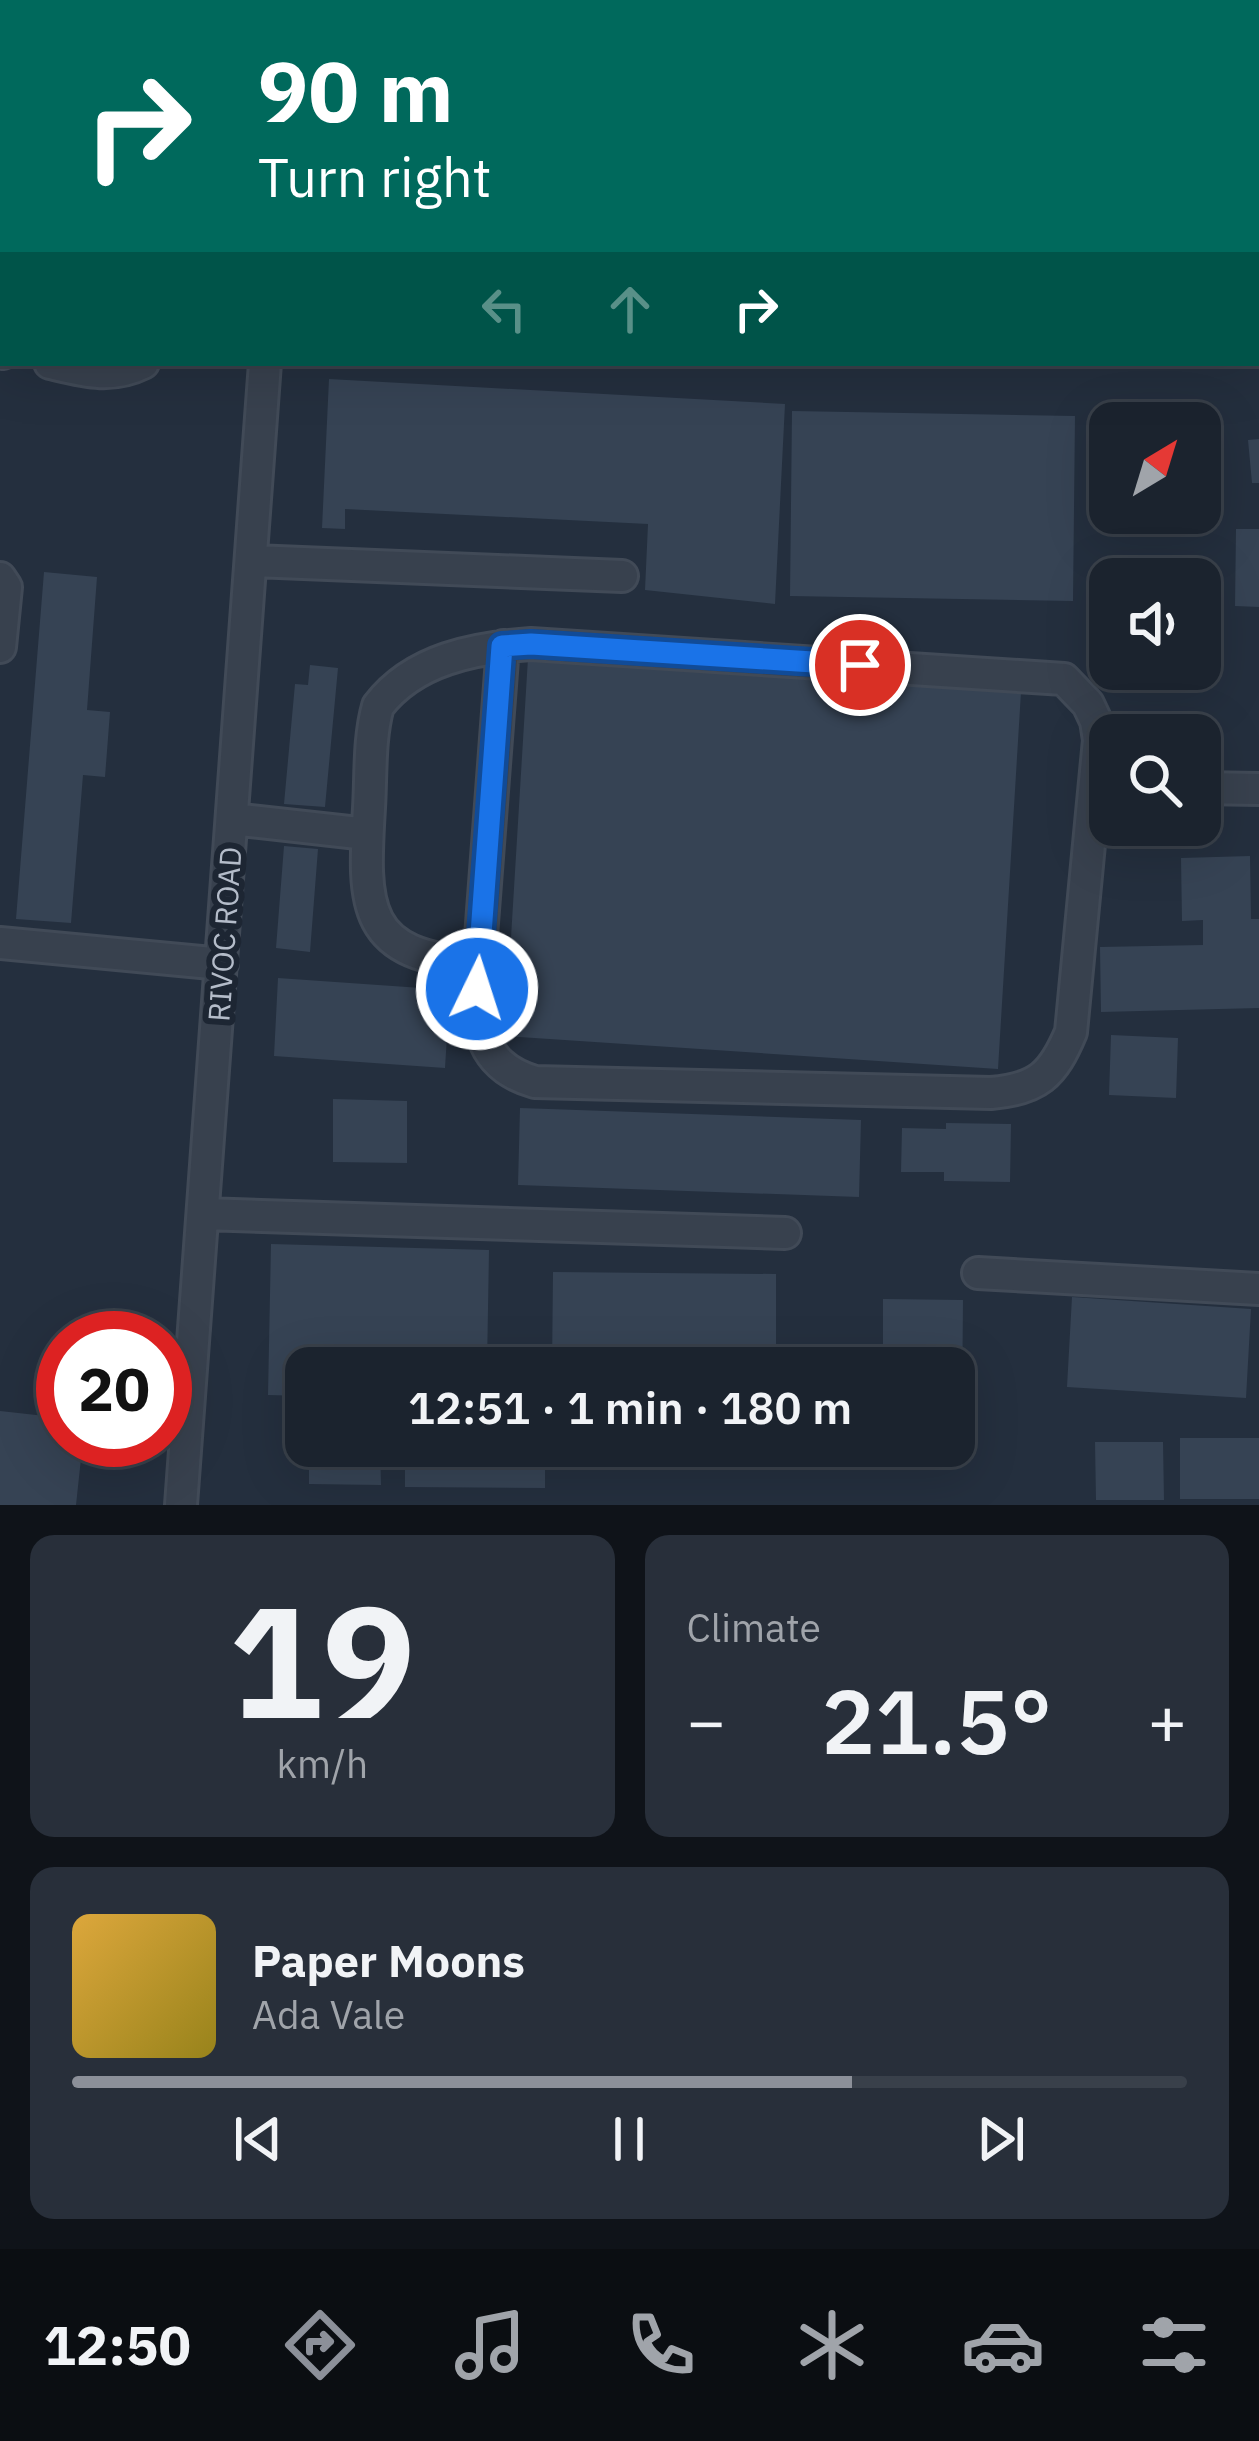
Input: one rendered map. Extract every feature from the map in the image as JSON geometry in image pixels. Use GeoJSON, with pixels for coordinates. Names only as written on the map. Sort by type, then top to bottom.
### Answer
{"type":"FeatureCollection","features":[{"type":"Feature","properties":{"kind":"street"},"geometry":{"type":"LineString","coordinates":[[64,366],[100,374],[119,374],[136,366]]}},
{"type":"Feature","properties":{"kind":"street","name":"RIVOC ROAD"},"geometry":{"type":"LineString","coordinates":[[181,1505],[266,366]]}},
{"type":"Feature","properties":{"kind":"street"},"geometry":{"type":"LineString","coordinates":[[253,561],[622,576]]}},
{"type":"Feature","properties":{"kind":"street"},"geometry":{"type":"LineString","coordinates":[[0,578],[6,587],[0,647]]}},
{"type":"Feature","properties":{"kind":"street"},"geometry":{"type":"LineString","coordinates":[[479,963],[441,961],[419,953],[378,926],[368,906],[367,834],[378,706],[432,664],[464,653],[531,644],[1064,680],[1078,690],[1092,714]]}},
{"type":"Feature","properties":{"kind":"street"},"geometry":{"type":"LineString","coordinates":[[502,646],[478,1008],[484,1045],[514,1076],[535,1082],[991,1093],[1030,1087],[1060,1059],[1071,1032],[1095,846]]}},
{"type":"Feature","properties":{"kind":"street"},"geometry":{"type":"LineString","coordinates":[[1221,788],[1259,789]]}},
{"type":"Feature","properties":{"kind":"street"},"geometry":{"type":"LineString","coordinates":[[232,819],[367,834]]}},
{"type":"Feature","properties":{"kind":"street"},"geometry":{"type":"LineString","coordinates":[[0,943],[222,964]]}},
{"type":"Feature","properties":{"kind":"street"},"geometry":{"type":"LineString","coordinates":[[204,1214],[785,1233]]}},
{"type":"Feature","properties":{"kind":"street"},"geometry":{"type":"LineString","coordinates":[[978,1273],[1259,1289]]}},
{"type":"Feature","properties":{"kind":"building"},"geometry":{"type":"Polygon","coordinates":[[[329,379],[785,404],[775,604],[645,590],[648,524],[345,509],[345,529],[322,528],[329,379]]]}},
{"type":"Feature","properties":{"kind":"building"},"geometry":{"type":"Polygon","coordinates":[[[792,411],[1075,416],[1073,601],[790,596],[792,411]]]}},
{"type":"Feature","properties":{"kind":"building"},"geometry":{"type":"Polygon","coordinates":[[[1259,439],[1259,483],[1252,483],[1248,440],[1259,439]]]}},
{"type":"Feature","properties":{"kind":"building"},"geometry":{"type":"Polygon","coordinates":[[[1236,529],[1259,529],[1259,607],[1235,606],[1236,529]]]}},
{"type":"Feature","properties":{"kind":"building"},"geometry":{"type":"Polygon","coordinates":[[[44,572],[97,577],[87,710],[110,712],[105,777],[83,775],[71,923],[16,919],[44,572]]]}},
{"type":"Feature","properties":{"kind":"building"},"geometry":{"type":"Polygon","coordinates":[[[528,658],[1021,692],[998,1069],[505,1036],[528,658]]]}},
{"type":"Feature","properties":{"kind":"building"},"geometry":{"type":"Polygon","coordinates":[[[310,665],[338,668],[325,807],[284,804],[295,684],[308,685],[310,665]]]}},
{"type":"Feature","properties":{"kind":"building"},"geometry":{"type":"Polygon","coordinates":[[[284,846],[318,849],[310,952],[276,948],[284,846]]]}},
{"type":"Feature","properties":{"kind":"building"},"geometry":{"type":"Polygon","coordinates":[[[1250,856],[1251,919],[1259,919],[1259,1008],[1101,1012],[1100,947],[1203,945],[1203,920],[1182,921],[1181,858],[1250,856]]]}},
{"type":"Feature","properties":{"kind":"building"},"geometry":{"type":"Polygon","coordinates":[[[278,978],[450,990],[445,1068],[274,1056],[278,978]]]}},
{"type":"Feature","properties":{"kind":"building"},"geometry":{"type":"Polygon","coordinates":[[[1111,1035],[1178,1038],[1176,1098],[1109,1095],[1111,1035]]]}},
{"type":"Feature","properties":{"kind":"building"},"geometry":{"type":"Polygon","coordinates":[[[333,1099],[407,1101],[407,1163],[333,1162],[333,1099]]]}},
{"type":"Feature","properties":{"kind":"building"},"geometry":{"type":"Polygon","coordinates":[[[520,1108],[861,1120],[859,1197],[518,1185],[520,1108]]]}},
{"type":"Feature","properties":{"kind":"building"},"geometry":{"type":"Polygon","coordinates":[[[946,1123],[1011,1124],[1010,1182],[944,1181],[944,1172],[901,1172],[902,1128],[946,1129],[946,1123]]]}},
{"type":"Feature","properties":{"kind":"building"},"geometry":{"type":"Polygon","coordinates":[[[271,1244],[489,1250],[487,1347],[285,1347],[285,1395],[268,1395],[271,1244]]]}},
{"type":"Feature","properties":{"kind":"building"},"geometry":{"type":"Polygon","coordinates":[[[553,1272],[776,1274],[776,1347],[552,1347],[553,1272]]]}},
{"type":"Feature","properties":{"kind":"building"},"geometry":{"type":"Polygon","coordinates":[[[1072,1297],[1251,1309],[1246,1398],[1067,1387],[1072,1297]]]}},
{"type":"Feature","properties":{"kind":"building"},"geometry":{"type":"Polygon","coordinates":[[[883,1299],[963,1300],[963,1347],[883,1347],[883,1299]]]}},
{"type":"Feature","properties":{"kind":"building"},"geometry":{"type":"Polygon","coordinates":[[[0,1411],[36,1415],[36,1467],[80,1467],[76,1505],[0,1505],[0,1411]]]}},
{"type":"Feature","properties":{"kind":"building"},"geometry":{"type":"Polygon","coordinates":[[[1180,1438],[1259,1438],[1259,1499],[1180,1499],[1180,1438]]]}},
{"type":"Feature","properties":{"kind":"building"},"geometry":{"type":"Polygon","coordinates":[[[1095,1442],[1163,1442],[1164,1500],[1096,1500],[1095,1442]]]}},
{"type":"Feature","properties":{"kind":"building"},"geometry":{"type":"Polygon","coordinates":[[[309,1467],[381,1467],[381,1485],[309,1484],[309,1467]]]}},
{"type":"Feature","properties":{"kind":"building"},"geometry":{"type":"Polygon","coordinates":[[[405,1467],[545,1467],[545,1488],[405,1487],[405,1467]]]}},
{"type":"Feature","properties":{"kind":"route"},"geometry":{"type":"LineString","coordinates":[[477,989],[502,646],[860,665]]}}]}
